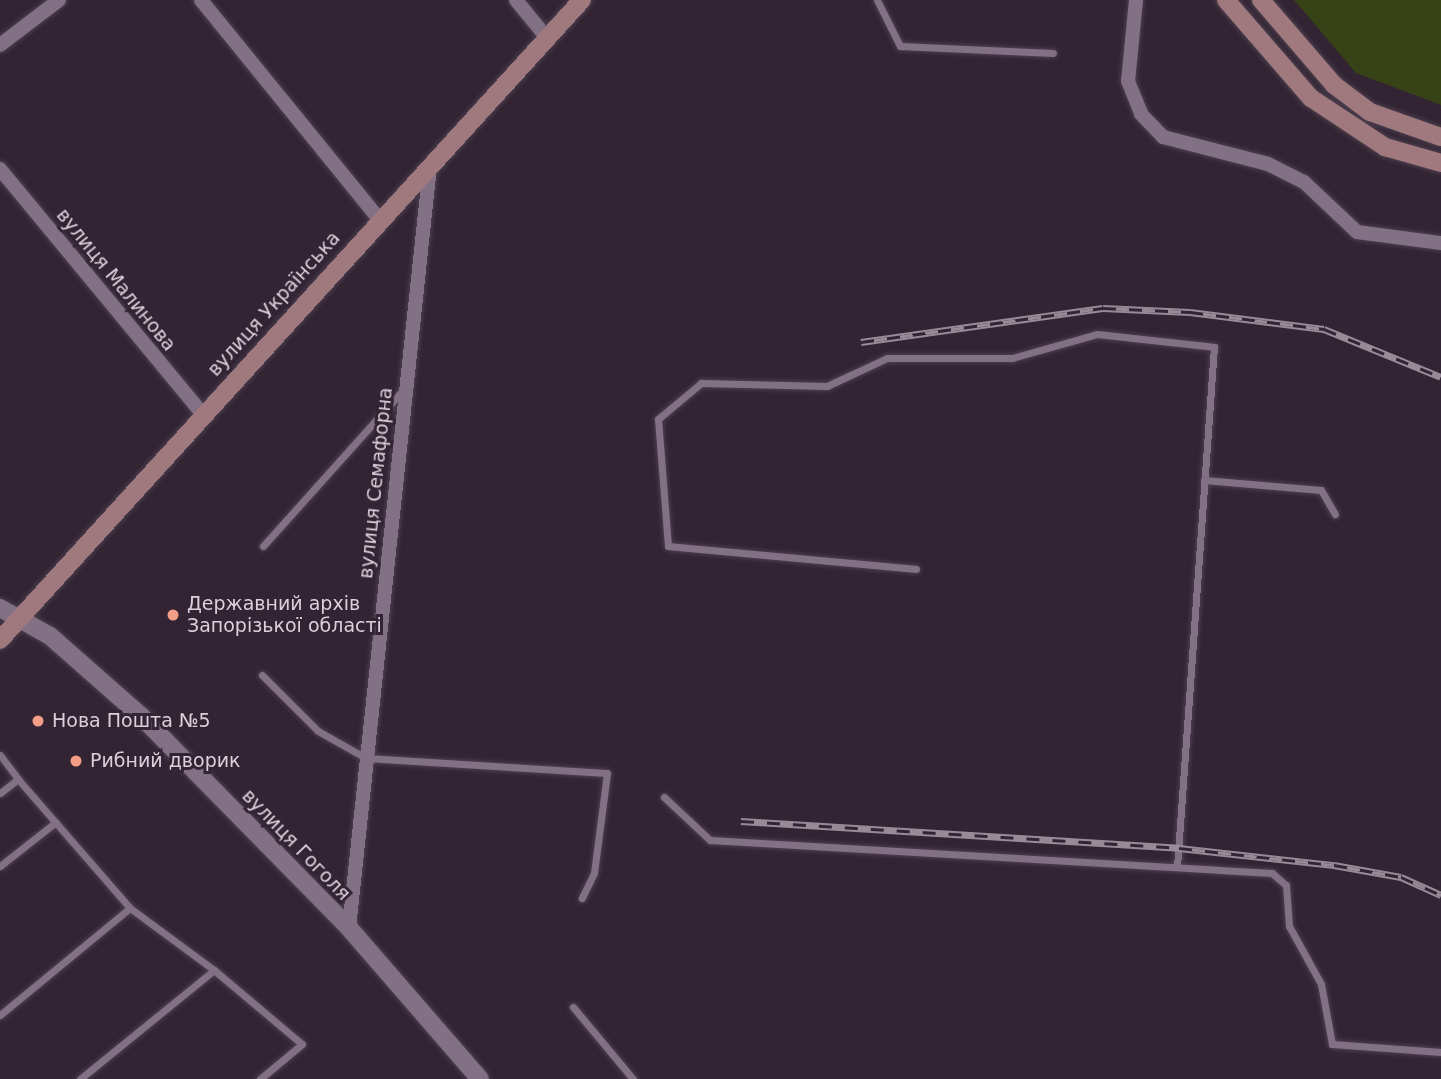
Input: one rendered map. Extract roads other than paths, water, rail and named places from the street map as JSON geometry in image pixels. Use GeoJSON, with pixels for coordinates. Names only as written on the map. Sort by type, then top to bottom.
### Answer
{"type":"FeatureCollection","features":[{"type":"Feature","properties":{"kind":"main road","name":"вулиця Українська"},"geometry":{"type":"LineString","coordinates":[[0,640],[379,219],[582,0]]}},
{"type":"Feature","properties":{"kind":"main road"},"geometry":{"type":"LineString","coordinates":[[1226,0],[1282,69],[1322,106],[1385,147],[1441,163]]}},
{"type":"Feature","properties":{"kind":"main road"},"geometry":{"type":"LineString","coordinates":[[1261,0],[1334,85],[1370,112],[1441,136]]}},
{"type":"Feature","properties":{"kind":"street"},"geometry":{"type":"LineString","coordinates":[[0,45],[59,0]]}},
{"type":"Feature","properties":{"kind":"street"},"geometry":{"type":"LineString","coordinates":[[201,0],[379,219]]}},
{"type":"Feature","properties":{"kind":"street"},"geometry":{"type":"LineString","coordinates":[[516,0],[547,38]]}},
{"type":"Feature","properties":{"kind":"street"},"geometry":{"type":"LineString","coordinates":[[1136,0],[1128,81],[1141,114],[1163,136],[1268,164],[1304,182],[1357,232],[1441,243]]}},
{"type":"Feature","properties":{"kind":"street","name":"вулиця Семафорна"},"geometry":{"type":"LineString","coordinates":[[349,928],[430,166]]}},
{"type":"Feature","properties":{"kind":"street","name":"вулиця Малинова"},"geometry":{"type":"LineString","coordinates":[[0,169],[202,414]]}},
{"type":"Feature","properties":{"kind":"street","name":"вулиця Гоголя"},"geometry":{"type":"LineString","coordinates":[[0,608],[51,636],[140,715],[349,928],[480,1079]]}},
{"type":"Feature","properties":{"kind":"lane"},"geometry":{"type":"LineString","coordinates":[[877,0],[900,46],[1054,52]]}},
{"type":"Feature","properties":{"kind":"lane"},"geometry":{"type":"LineString","coordinates":[[916,569],[668,546],[658,419],[701,383],[827,386],[887,358],[1012,358],[1097,334],[1214,347],[1177,867]]}},
{"type":"Feature","properties":{"kind":"lane"},"geometry":{"type":"LineString","coordinates":[[263,546],[406,387]]}},
{"type":"Feature","properties":{"kind":"lane"},"geometry":{"type":"LineString","coordinates":[[1204,480],[1321,491],[1335,514]]}},
{"type":"Feature","properties":{"kind":"lane"},"geometry":{"type":"LineString","coordinates":[[262,675],[318,731],[366,758],[607,773],[594,873],[582,898]]}},
{"type":"Feature","properties":{"kind":"lane"},"geometry":{"type":"LineString","coordinates":[[0,755],[130,908],[214,970],[302,1044],[260,1079]]}},
{"type":"Feature","properties":{"kind":"lane"},"geometry":{"type":"LineString","coordinates":[[0,793],[18,779]]}},
{"type":"Feature","properties":{"kind":"lane"},"geometry":{"type":"LineString","coordinates":[[664,797],[710,840],[1177,867],[1282,877],[1286,885],[1289,926],[1321,984],[1332,1044],[1441,1052]]}},
{"type":"Feature","properties":{"kind":"lane"},"geometry":{"type":"LineString","coordinates":[[0,866],[56,822]]}},
{"type":"Feature","properties":{"kind":"lane"},"geometry":{"type":"LineString","coordinates":[[0,1015],[130,908]]}},
{"type":"Feature","properties":{"kind":"lane"},"geometry":{"type":"LineString","coordinates":[[80,1079],[214,970]]}},
{"type":"Feature","properties":{"kind":"lane"},"geometry":{"type":"LineString","coordinates":[[573,1007],[633,1079]]}},
{"type":"Feature","properties":{"kind":"railway"},"geometry":{"type":"LineString","coordinates":[[861,342],[1103,308],[1190,312],[1324,329],[1441,377]]}},
{"type":"Feature","properties":{"kind":"railway"},"geometry":{"type":"LineString","coordinates":[[741,821],[1179,848],[1334,865],[1401,877],[1441,895]]}},
{"type":"Feature","properties":{"kind":"place","name":"Державний архів Запорізької області"},"geometry":{"type":"Point","coordinates":[173,615]}},
{"type":"Feature","properties":{"kind":"place","name":"Нова Пошта №5"},"geometry":{"type":"Point","coordinates":[38,721]}},
{"type":"Feature","properties":{"kind":"place","name":"Рибний дворик"},"geometry":{"type":"Point","coordinates":[76,761]}}]}
